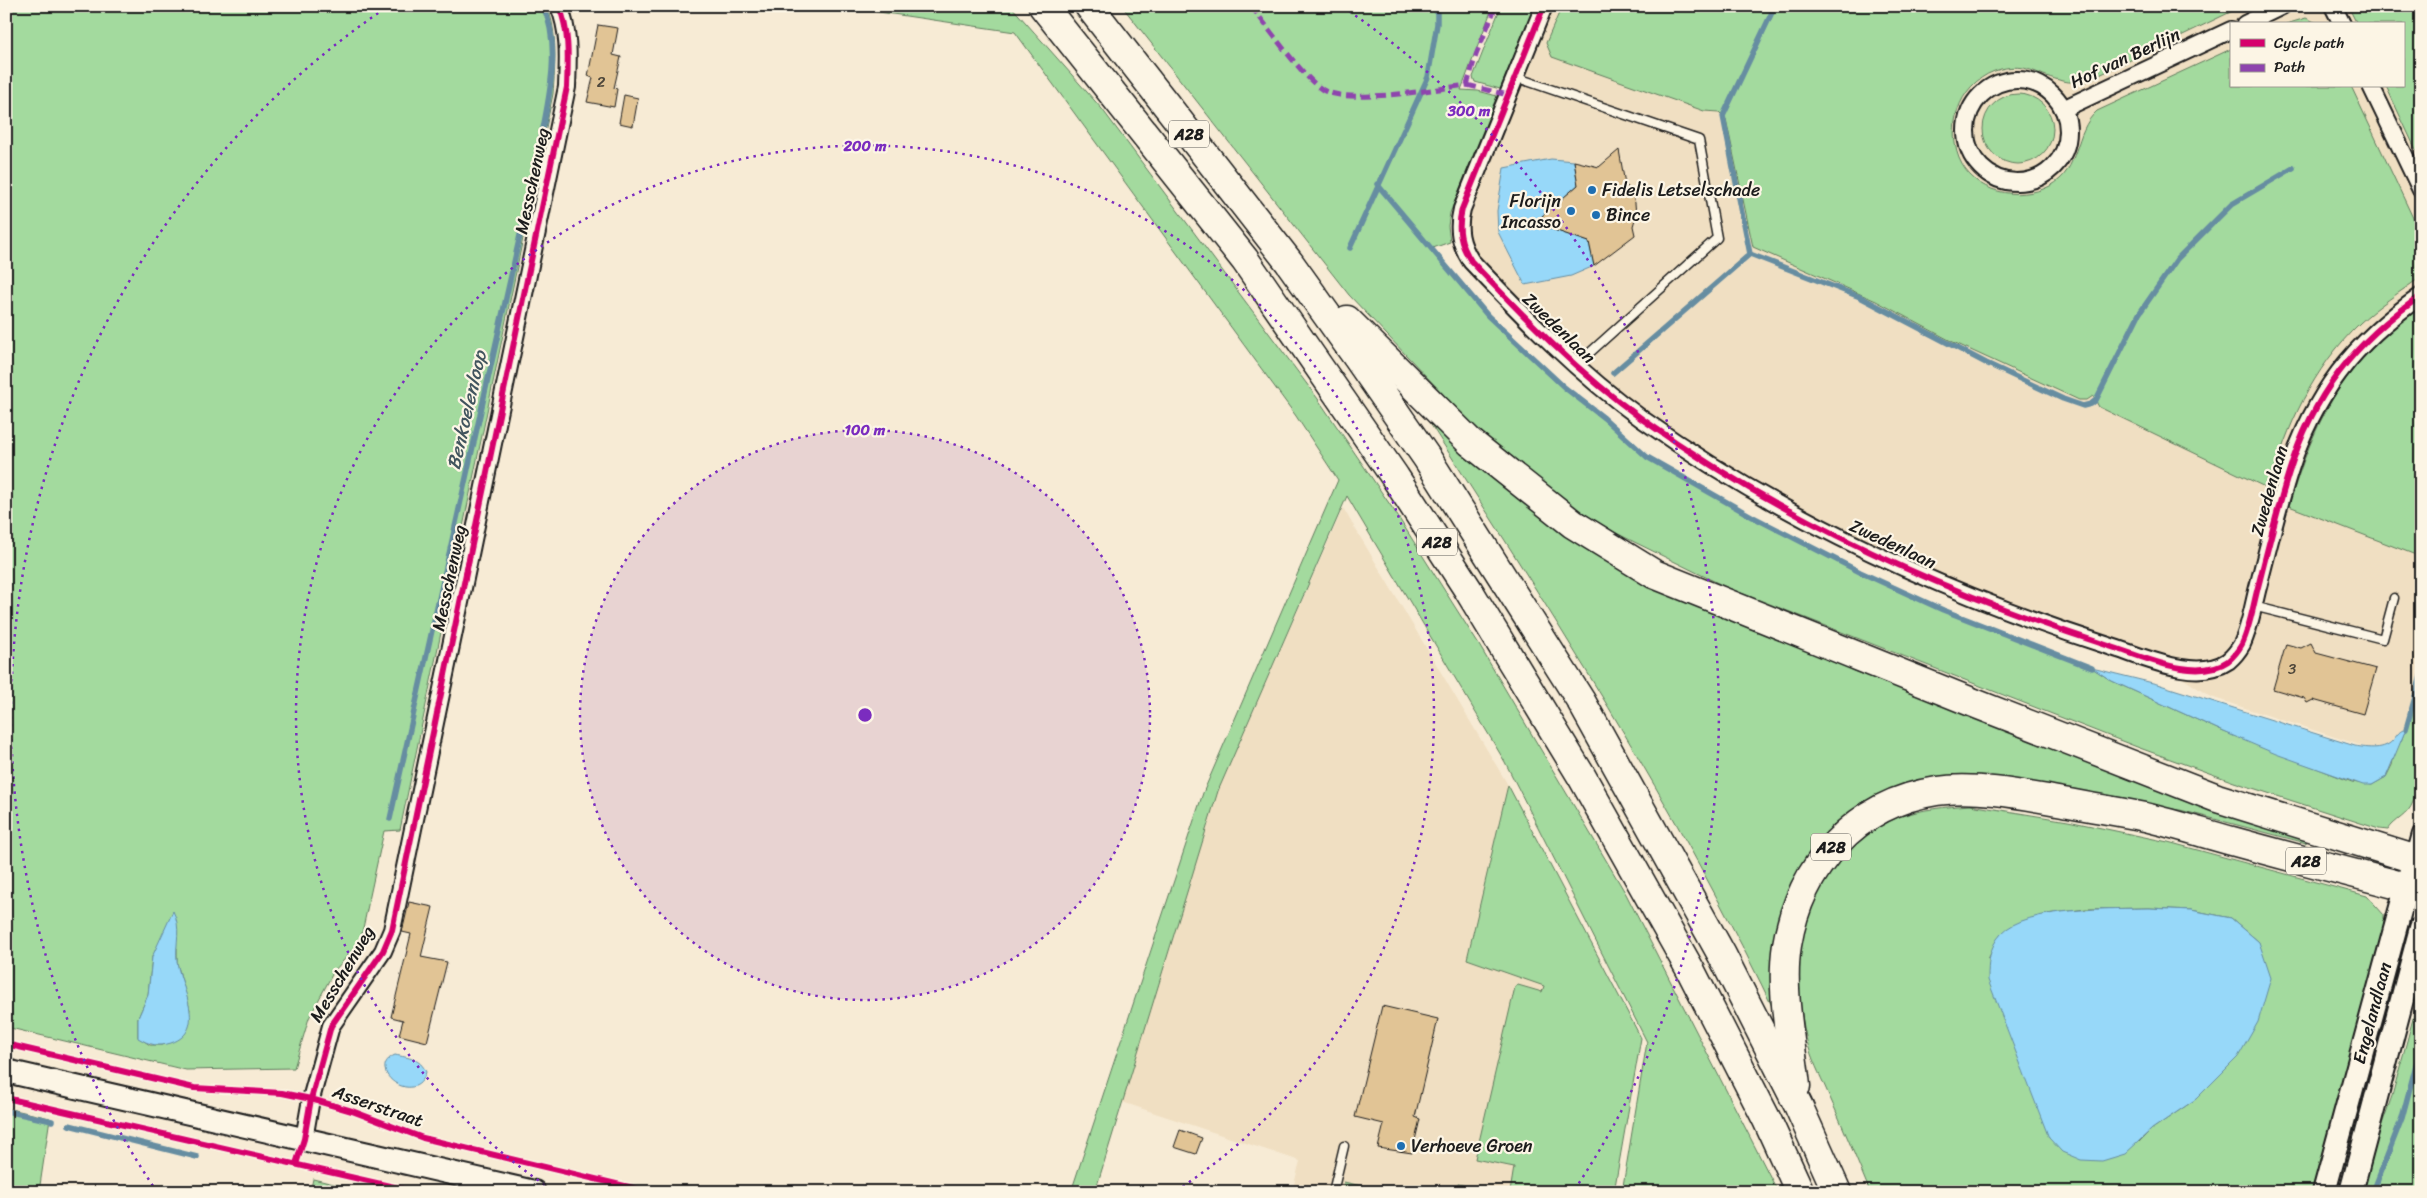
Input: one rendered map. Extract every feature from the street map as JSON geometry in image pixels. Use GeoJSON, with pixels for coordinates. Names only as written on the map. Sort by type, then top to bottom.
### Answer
{"type":"FeatureCollection","features":[{"type":"Feature","properties":{"kind":"highway","name":"A28"},"geometry":{"type":"LineString","coordinates":[[1043,6],[1245,260],[1395,477],[1469,591],[1582,777],[1691,972],[1800,1192]]}},
{"type":"Feature","properties":{"kind":"highway","name":"A28"},"geometry":{"type":"LineString","coordinates":[[1089,6],[1289,262],[1427,458],[1581,701],[1722,955],[1798,1105],[1837,1192]]}},
{"type":"Feature","properties":{"kind":"highway","name":"A28"},"geometry":{"type":"LineString","coordinates":[[1289,262],[1470,442],[1573,524],[1654,574],[2208,795],[2417,846]]}},
{"type":"Feature","properties":{"kind":"highway","name":"A28"},"geometry":{"type":"LineString","coordinates":[[1798,1105],[1789,1026],[1786,972],[1787,946],[1793,920],[1816,866],[1835,843],[1873,814],[1896,802],[1940,790],[1965,790],[2046,799],[2145,817],[2406,887]]}},
{"type":"Feature","properties":{"kind":"main road","name":"Engelandlaan"},"geometry":{"type":"LineString","coordinates":[[2324,1192],[2417,846]]}},
{"type":"Feature","properties":{"kind":"main road","name":"Engelandlaan"},"geometry":{"type":"LineString","coordinates":[[2352,1192],[2421,928]]}},
{"type":"Feature","properties":{"kind":"main road"},"geometry":{"type":"LineString","coordinates":[[6,1071],[534,1192]]}},
{"type":"Feature","properties":{"kind":"street","name":"Messchenweg"},"geometry":{"type":"LineString","coordinates":[[304,1139],[311,1099],[331,1026],[383,951],[392,930],[567,87],[569,50],[564,18],[559,6]]}},
{"type":"Feature","properties":{"kind":"street","name":"Zwedenlaan"},"geometry":{"type":"LineString","coordinates":[[1544,6],[1462,209],[1459,233],[1465,251],[1471,261],[1536,330],[1575,366],[1683,447],[1793,512],[1969,597],[2065,632],[2158,662],[2192,670],[2206,669],[2227,662],[2236,654],[2242,643],[2253,606],[2296,448],[2315,407],[2346,360],[2384,324],[2421,296]]}},
{"type":"Feature","properties":{"kind":"street"},"geometry":{"type":"LineString","coordinates":[[2249,22],[2282,6]]}},
{"type":"Feature","properties":{"kind":"street"},"geometry":{"type":"LineString","coordinates":[[2333,6],[2341,22]]}},
{"type":"Feature","properties":{"kind":"street","name":"Hof van Berlijn"},"geometry":{"type":"LineString","coordinates":[[2063,109],[2230,30]]}},
{"type":"Feature","properties":{"kind":"street","name":"Hof van Berlijn"},"geometry":{"type":"LineString","coordinates":[[2017,79],[2033,81],[2047,89],[2060,102],[2063,109],[2068,118],[2069,136],[2064,154],[2053,168],[2038,178],[2021,183],[2003,181],[1986,173],[1975,162],[1968,147],[1966,123],[1975,101],[1987,89],[2001,82],[2017,79]]}},
{"type":"Feature","properties":{"kind":"street"},"geometry":{"type":"LineString","coordinates":[[2372,88],[2421,190]]}},
{"type":"Feature","properties":{"kind":"lane"},"geometry":{"type":"LineString","coordinates":[[1515,77],[1700,140],[1717,238],[1575,366]]}},
{"type":"Feature","properties":{"kind":"lane"},"geometry":{"type":"LineString","coordinates":[[2253,606],[2383,639],[2394,598]]}},
{"type":"Feature","properties":{"kind":"lane"},"geometry":{"type":"LineString","coordinates":[[1333,1192],[1344,1146]]}},
{"type":"Feature","properties":{"kind":"shaded area"},"geometry":{"type":"Polygon","coordinates":[[[1544,6],[2421,6],[2421,765],[2211,697],[2158,662],[1866,549],[1642,418],[1471,261],[1462,209],[1544,6]]]}},
{"type":"Feature","properties":{"kind":"shaded area"},"geometry":{"type":"Polygon","coordinates":[[[1343,508],[1508,785],[1467,959],[1544,985],[1542,992],[1518,985],[1476,1159],[1515,1167],[1510,1192],[1492,1192],[1459,1184],[1456,1192],[1387,1192],[1344,1182],[1342,1192],[1292,1192],[1300,1161],[1122,1102],[1218,791],[1343,508]]]}},
{"type":"Feature","properties":{"kind":"green space"},"geometry":{"type":"Polygon","coordinates":[[[6,6],[547,6],[554,38],[553,94],[400,830],[384,831],[360,942],[334,971],[309,1018],[294,1068],[186,1070],[6,1027],[6,6]],[[161,941],[152,957],[148,995],[138,1018],[138,1037],[150,1045],[163,1045],[190,1010],[177,963],[177,948],[161,941]]]}},
{"type":"Feature","properties":{"kind":"green space"},"geometry":{"type":"Polygon","coordinates":[[[838,6],[1011,6],[1102,109],[1318,399],[1395,512],[1479,645],[1626,894],[1778,1192],[1622,1192],[1647,1042],[1505,762],[1347,496],[1218,791],[1095,1192],[1071,1192],[1203,793],[1338,480],[1296,416],[1015,32],[838,6]]]}},
{"type":"Feature","properties":{"kind":"green space"},"geometry":{"type":"Polygon","coordinates":[[[1122,6],[1493,6],[1461,90],[1478,91],[1497,96],[1450,213],[1448,226],[1450,242],[1433,248],[1458,283],[1506,335],[1647,457],[1753,517],[1860,572],[1943,610],[2092,668],[2112,681],[2224,732],[2352,782],[2372,785],[2386,777],[2392,765],[2395,751],[2402,739],[2421,676],[2422,757],[2417,788],[2411,807],[2388,830],[2379,829],[2234,782],[2137,747],[1726,587],[1614,532],[1562,500],[1528,474],[1463,415],[1349,295],[1122,6]]]}},
{"type":"Feature","properties":{"kind":"green space"},"geometry":{"type":"Polygon","coordinates":[[[1501,6],[1535,6],[1500,89],[1475,82],[1473,77],[1501,6]]]}},
{"type":"Feature","properties":{"kind":"green space"},"geometry":{"type":"Polygon","coordinates":[[[1562,6],[2243,6],[2085,82],[2062,81],[2018,67],[2001,69],[1987,74],[1967,92],[1960,104],[1954,130],[1959,158],[1966,170],[1986,186],[1998,191],[2011,193],[2038,191],[2060,179],[2067,170],[2084,129],[2097,111],[2230,49],[2230,88],[2352,88],[2421,235],[2421,277],[2389,299],[2360,323],[2328,359],[2303,400],[2293,421],[2269,489],[2099,407],[2093,396],[2087,400],[2079,400],[1951,341],[1876,301],[1753,247],[1726,119],[1719,112],[1704,111],[1552,57],[1546,43],[1562,6]]]}},
{"type":"Feature","properties":{"kind":"green space"},"geometry":{"type":"Polygon","coordinates":[[[2348,6],[2421,6],[2421,161],[2387,88],[2404,88],[2404,22],[2356,22],[2348,6]]]}},
{"type":"Feature","properties":{"kind":"green space"},"geometry":{"type":"Polygon","coordinates":[[[2306,18],[2315,22],[2293,22],[2306,18]]]}},
{"type":"Feature","properties":{"kind":"green space"},"geometry":{"type":"Polygon","coordinates":[[[2011,94],[2025,94],[2038,100],[2047,109],[2053,122],[2051,142],[2043,154],[2025,164],[2011,164],[1998,158],[1989,149],[1983,136],[1983,122],[1989,109],[1998,100],[2011,94]]]}},
{"type":"Feature","properties":{"kind":"green space"},"geometry":{"type":"Polygon","coordinates":[[[2421,307],[2421,557],[2289,506],[2309,446],[2336,394],[2352,370],[2372,348],[2421,307]]]}},
{"type":"Feature","properties":{"kind":"green space"},"geometry":{"type":"Polygon","coordinates":[[[1415,400],[1508,487],[1854,671],[2307,839],[2306,843],[2180,810],[1949,783],[1817,851],[1782,1027],[1742,945],[1655,786],[1561,630],[1415,400]]]}},
{"type":"Feature","properties":{"kind":"green space"},"geometry":{"type":"Polygon","coordinates":[[[1508,785],[1641,1038],[1614,1192],[1510,1192],[1514,1167],[1475,1159],[1515,987],[1518,985],[1542,992],[1544,986],[1467,959],[1508,785]]]}},
{"type":"Feature","properties":{"kind":"green space"},"geometry":{"type":"Polygon","coordinates":[[[1970,805],[2068,821],[2168,842],[2367,896],[2384,915],[2384,943],[2318,1192],[1870,1192],[1844,1128],[1813,1060],[1807,1041],[1802,1018],[1799,983],[1800,947],[1804,927],[1821,887],[1833,869],[1863,838],[1880,826],[1908,814],[1925,810],[1970,805]],[[2149,908],[2086,909],[2046,914],[2001,934],[1988,959],[2139,1142],[2152,1129],[2196,1099],[2259,942],[2231,918],[2191,910],[2149,908]]]}},
{"type":"Feature","properties":{"kind":"green space"},"geometry":{"type":"Polygon","coordinates":[[[2421,989],[2421,1192],[2358,1192],[2392,1096],[2421,989]]]}},
{"type":"Feature","properties":{"kind":"green space"},"geometry":{"type":"Polygon","coordinates":[[[6,1108],[50,1118],[39,1192],[6,1192],[6,1108]]]}},
{"type":"Feature","properties":{"kind":"green space"},"geometry":{"type":"Polygon","coordinates":[[[313,1179],[367,1192],[310,1192],[313,1179]]]}},
{"type":"Feature","properties":{"kind":"green space"},"geometry":{"type":"Polygon","coordinates":[[[1344,1182],[1387,1192],[1342,1192],[1344,1182]]]}},
{"type":"Feature","properties":{"kind":"green space"},"geometry":{"type":"Polygon","coordinates":[[[1458,1184],[1492,1192],[1456,1192],[1458,1184]]]}},
{"type":"Feature","properties":{"kind":"water"},"geometry":{"type":"Polygon","coordinates":[[[1551,159],[1574,161],[1578,185],[1534,223],[1589,242],[1594,266],[1571,276],[1525,285],[1498,232],[1497,211],[1504,168],[1551,159]]]}},
{"type":"Feature","properties":{"kind":"water"},"geometry":{"type":"Polygon","coordinates":[[[2092,668],[2157,684],[2355,746],[2381,747],[2390,743],[2400,732],[2406,729],[2386,777],[2372,785],[2363,785],[2276,754],[2224,732],[2112,681],[2092,668]]]}},
{"type":"Feature","properties":{"kind":"water"},"geometry":{"type":"Polygon","coordinates":[[[2149,908],[2191,910],[2231,918],[2259,942],[2271,978],[2258,1022],[2238,1057],[2196,1099],[2152,1129],[2125,1154],[2102,1161],[2081,1160],[2062,1152],[2049,1138],[1988,980],[1990,956],[1994,944],[2001,934],[2013,925],[2030,918],[2093,909],[2149,908]]]}},
{"type":"Feature","properties":{"kind":"water"},"geometry":{"type":"Polygon","coordinates":[[[173,911],[178,930],[177,961],[190,1018],[188,1028],[182,1037],[171,1043],[154,1045],[138,1038],[138,1018],[148,995],[152,957],[173,911]]]}},
{"type":"Feature","properties":{"kind":"water"},"geometry":{"type":"Polygon","coordinates":[[[395,1055],[414,1059],[424,1067],[426,1072],[420,1082],[412,1087],[403,1087],[395,1083],[388,1076],[385,1069],[387,1061],[395,1055]]]}},
{"type":"Feature","properties":{"kind":"building"},"geometry":{"type":"Polygon","coordinates":[[[598,25],[618,28],[613,55],[621,57],[614,88],[617,89],[614,107],[587,102],[593,78],[588,76],[598,25]]]}},
{"type":"Feature","properties":{"kind":"building"},"geometry":{"type":"Polygon","coordinates":[[[624,95],[638,98],[633,126],[619,123],[624,95]]]}},
{"type":"Feature","properties":{"kind":"building"},"geometry":{"type":"Polygon","coordinates":[[[1619,150],[1625,184],[1632,192],[1635,203],[1636,216],[1633,226],[1635,235],[1594,266],[1589,242],[1534,223],[1578,185],[1574,161],[1599,167],[1619,150]]]}},
{"type":"Feature","properties":{"kind":"building"},"geometry":{"type":"Polygon","coordinates":[[[2311,643],[2316,653],[2376,669],[2363,714],[2313,700],[2307,703],[2304,698],[2273,689],[2286,644],[2301,648],[2311,643]]]}},
{"type":"Feature","properties":{"kind":"building"},"geometry":{"type":"Polygon","coordinates":[[[409,902],[433,907],[421,957],[447,962],[427,1042],[399,1035],[403,1020],[391,1017],[411,934],[402,932],[409,902]]]}},
{"type":"Feature","properties":{"kind":"building"},"geometry":{"type":"Polygon","coordinates":[[[1382,1006],[1438,1019],[1415,1117],[1420,1119],[1412,1153],[1378,1148],[1384,1124],[1355,1117],[1382,1006]]]}},
{"type":"Feature","properties":{"kind":"building"},"geometry":{"type":"Polygon","coordinates":[[[1180,1130],[1202,1138],[1196,1154],[1174,1147],[1180,1130]]]}},
{"type":"Feature","properties":{"kind":"waterway","name":"Benkoelenloop"},"geometry":{"type":"LineString","coordinates":[[390,819],[537,159],[548,102],[551,82],[552,42],[549,23],[543,6]]}},
{"type":"Feature","properties":{"kind":"waterway"},"geometry":{"type":"LineString","coordinates":[[1350,248],[1428,77],[1437,24],[1437,6]]}},
{"type":"Feature","properties":{"kind":"waterway"},"geometry":{"type":"LineString","coordinates":[[1613,373],[1750,254],[1723,116],[1775,6]]}},
{"type":"Feature","properties":{"kind":"waterway"},"geometry":{"type":"LineString","coordinates":[[1750,254],[1860,297],[1986,363],[2063,399],[2083,406],[2091,404],[2096,400],[2139,314],[2177,259],[2232,204],[2293,168]]}},
{"type":"Feature","properties":{"kind":"waterway"},"geometry":{"type":"LineString","coordinates":[[1377,184],[1488,316],[1564,387],[1604,418],[1647,457],[1753,517],[1860,572],[1943,610],[2092,668]]}},
{"type":"Feature","properties":{"kind":"waterway"},"geometry":{"type":"LineString","coordinates":[[2406,729],[2421,676]]}},
{"type":"Feature","properties":{"kind":"waterway"},"geometry":{"type":"LineString","coordinates":[[2373,1192],[2402,1118],[2421,1046]]}},
{"type":"Feature","properties":{"kind":"waterway"},"geometry":{"type":"LineString","coordinates":[[6,1111],[52,1121]]}},
{"type":"Feature","properties":{"kind":"waterway"},"geometry":{"type":"LineString","coordinates":[[69,1125],[197,1157]]}},
{"type":"Feature","properties":{"kind":"marked path"},"geometry":{"type":"LineString","coordinates":[[1251,6],[1295,63],[1315,84],[1323,90],[1335,94],[1352,96],[1393,95],[1467,85],[1476,55],[1496,6]]}},
{"type":"Feature","properties":{"kind":"marked path"},"geometry":{"type":"LineString","coordinates":[[1467,85],[1508,95]]}},
{"type":"Feature","properties":{"kind":"cycle path"},"geometry":{"type":"LineString","coordinates":[[296,1164],[304,1139],[311,1099],[331,1026],[383,951],[392,930],[567,87],[567,36],[559,6]]}},
{"type":"Feature","properties":{"kind":"cycle path"},"geometry":{"type":"LineString","coordinates":[[1544,6],[1462,209],[1460,236],[1464,249],[1471,261],[1553,344],[1618,401],[1696,455],[1751,489],[1808,521],[1926,577],[2047,625],[2153,661],[2185,669],[2201,669],[2215,667],[2228,661],[2237,651],[2242,644],[2249,624],[2289,472],[2310,418],[2339,372],[2356,352],[2375,332],[2421,296]]}},
{"type":"Feature","properties":{"kind":"cycle path","name":"Asserstraat"},"geometry":{"type":"LineString","coordinates":[[6,1044],[194,1088],[282,1093],[311,1099],[352,1111],[423,1138],[650,1192]]}},
{"type":"Feature","properties":{"kind":"cycle path"},"geometry":{"type":"LineString","coordinates":[[6,1098],[416,1192]]}},
{"type":"Feature","properties":{"kind":"place","name":"Fidelis Letselschade"},"geometry":{"type":"Point","coordinates":[1592,190]}},
{"type":"Feature","properties":{"kind":"place","name":"Florijn Incasso"},"geometry":{"type":"Point","coordinates":[1571,211]}},
{"type":"Feature","properties":{"kind":"place","name":"Bince"},"geometry":{"type":"Point","coordinates":[1596,215]}},
{"type":"Feature","properties":{"kind":"place","name":"Verhoeve Groen"},"geometry":{"type":"Point","coordinates":[1401,1146]}}]}
